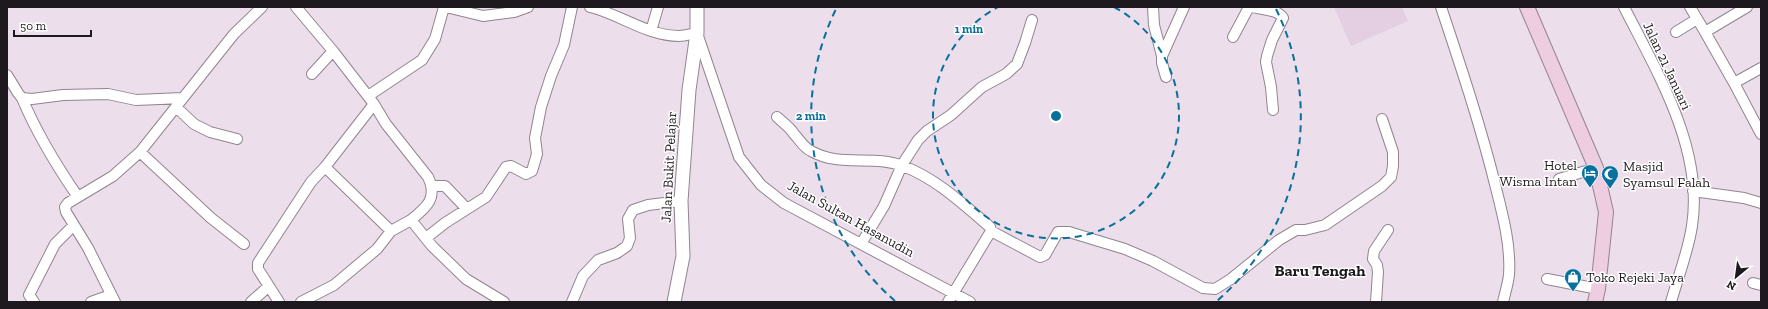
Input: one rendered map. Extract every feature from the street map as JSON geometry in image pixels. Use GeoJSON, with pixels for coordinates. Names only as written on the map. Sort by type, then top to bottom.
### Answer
{"type":"FeatureCollection","features":[{"type":"Feature","properties":{"kind":"main road"},"geometry":{"type":"LineString","coordinates":[[1527,7],[1596,168],[1606,212],[1597,296]]}},
{"type":"Feature","properties":{"kind":"street"},"geometry":{"type":"LineString","coordinates":[[91,302],[113,299],[88,248],[66,212],[65,207],[78,197],[113,176],[140,152],[234,34],[262,7]]}},
{"type":"Feature","properties":{"kind":"street"},"geometry":{"type":"LineString","coordinates":[[296,7],[333,51],[371,100],[386,124],[428,177],[432,186],[433,196],[424,210],[411,220],[391,231],[377,249],[334,285],[301,302]]}},
{"type":"Feature","properties":{"kind":"street"},"geometry":{"type":"LineString","coordinates":[[279,302],[258,269],[260,257],[311,182],[325,167],[371,100],[422,60],[430,50],[445,7],[483,16],[514,12],[528,7]]}},
{"type":"Feature","properties":{"kind":"street"},"geometry":{"type":"LineString","coordinates":[[426,238],[445,222],[486,197],[506,167],[511,166],[526,174],[530,173],[534,167],[537,154],[535,138],[540,112],[545,91],[564,45],[572,7]]}},
{"type":"Feature","properties":{"kind":"street"},"geometry":{"type":"LineString","coordinates":[[590,7],[604,8],[651,31],[678,36],[697,33]]}},
{"type":"Feature","properties":{"kind":"street"},"geometry":{"type":"LineString","coordinates":[[651,31],[658,7]]}},
{"type":"Feature","properties":{"kind":"street","name":"Jalan Sultan Hasanudin"},"geometry":{"type":"LineString","coordinates":[[697,7],[697,33],[739,157],[761,185],[784,203],[861,244],[950,297],[970,302]]}},
{"type":"Feature","properties":{"kind":"street"},"geometry":{"type":"LineString","coordinates":[[1153,7],[1154,25],[1166,77]]}},
{"type":"Feature","properties":{"kind":"street"},"geometry":{"type":"LineString","coordinates":[[1162,56],[1184,7]]}},
{"type":"Feature","properties":{"kind":"street"},"geometry":{"type":"LineString","coordinates":[[1234,37],[1250,7],[1272,11],[1279,14],[1283,18],[1272,40],[1267,56],[1273,110]]}},
{"type":"Feature","properties":{"kind":"street"},"geometry":{"type":"LineString","coordinates":[[1441,7],[1468,89],[1501,207],[1508,241],[1509,275],[1503,302]]}},
{"type":"Feature","properties":{"kind":"street","name":"Jalan 21 Januari"},"geometry":{"type":"LineString","coordinates":[[1624,7],[1673,105],[1688,157],[1693,191],[1691,230],[1670,302]]}},
{"type":"Feature","properties":{"kind":"street"},"geometry":{"type":"LineString","coordinates":[[1690,7],[1734,83],[1758,120],[1761,134]]}},
{"type":"Feature","properties":{"kind":"street"},"geometry":{"type":"LineString","coordinates":[[1704,32],[1747,7]]}},
{"type":"Feature","properties":{"kind":"street"},"geometry":{"type":"LineString","coordinates":[[1676,32],[1697,19]]}},
{"type":"Feature","properties":{"kind":"street"},"geometry":{"type":"LineString","coordinates":[[861,244],[884,206],[902,165],[918,140],[926,131],[951,115],[982,87],[1006,74],[1016,64],[1025,43],[1032,20]]}},
{"type":"Feature","properties":{"kind":"street","name":"Jalan Bukit Pelajar"},"geometry":{"type":"LineString","coordinates":[[674,302],[683,256],[682,201],[689,90],[697,33]]}},
{"type":"Feature","properties":{"kind":"street"},"geometry":{"type":"LineString","coordinates":[[312,74],[333,51]]}},
{"type":"Feature","properties":{"kind":"street"},"geometry":{"type":"LineString","coordinates":[[1734,83],[1761,68]]}},
{"type":"Feature","properties":{"kind":"street"},"geometry":{"type":"LineString","coordinates":[[7,74],[22,98],[34,126],[54,163],[78,197]]}},
{"type":"Feature","properties":{"kind":"street"},"geometry":{"type":"LineString","coordinates":[[22,98],[32,99],[63,95],[108,94],[136,100],[183,98]]}},
{"type":"Feature","properties":{"kind":"street"},"geometry":{"type":"LineString","coordinates":[[176,106],[194,124],[210,132],[237,139]]}},
{"type":"Feature","properties":{"kind":"street"},"geometry":{"type":"LineString","coordinates":[[776,117],[794,133],[803,145],[825,158],[850,161],[878,161],[902,165],[923,175],[939,185],[990,227],[991,232],[1040,257],[1045,255],[1058,232],[1069,232],[1125,249],[1153,261],[1203,288],[1215,289],[1231,279],[1280,240],[1296,230],[1305,230],[1325,225],[1386,182],[1390,177],[1393,166],[1393,152],[1382,119]]}},
{"type":"Feature","properties":{"kind":"street"},"geometry":{"type":"LineString","coordinates":[[140,152],[211,218],[244,244]]}},
{"type":"Feature","properties":{"kind":"street"},"geometry":{"type":"LineString","coordinates":[[325,167],[391,231]]}},
{"type":"Feature","properties":{"kind":"street"},"geometry":{"type":"LineString","coordinates":[[1560,179],[1596,168]]}},
{"type":"Feature","properties":{"kind":"street"},"geometry":{"type":"LineString","coordinates":[[432,186],[445,186],[467,209]]}},
{"type":"Feature","properties":{"kind":"street"},"geometry":{"type":"LineString","coordinates":[[1693,191],[1761,203]]}},
{"type":"Feature","properties":{"kind":"street"},"geometry":{"type":"LineString","coordinates":[[572,302],[583,276],[598,260],[617,253],[627,246],[630,238],[628,219],[633,210],[648,205],[682,201]]}},
{"type":"Feature","properties":{"kind":"street"},"geometry":{"type":"LineString","coordinates":[[411,220],[426,238],[466,279],[504,302]]}},
{"type":"Feature","properties":{"kind":"street"},"geometry":{"type":"LineString","coordinates":[[34,302],[29,295],[33,286],[55,244],[74,225]]}},
{"type":"Feature","properties":{"kind":"street"},"geometry":{"type":"LineString","coordinates":[[1376,302],[1378,272],[1377,265],[1373,259],[1374,252],[1388,230]]}},
{"type":"Feature","properties":{"kind":"street"},"geometry":{"type":"LineString","coordinates":[[950,297],[991,232]]}},
{"type":"Feature","properties":{"kind":"street"},"geometry":{"type":"LineString","coordinates":[[1547,279],[1597,296]]}},
{"type":"Feature","properties":{"kind":"street"},"geometry":{"type":"LineString","coordinates":[[251,302],[268,286]]}},
{"type":"Feature","properties":{"kind":"shaded area"},"geometry":{"type":"Polygon","coordinates":[[[1334,7],[1402,7],[1408,21],[1351,46],[1334,7]]]}},
{"type":"Feature","properties":{"kind":"place","name":"Hotel Wisma Intan"},"geometry":{"type":"Point","coordinates":[1590,188]}},
{"type":"Feature","properties":{"kind":"place","name":"Masjid Syamsul Falah"},"geometry":{"type":"Point","coordinates":[1610,189]}},
{"type":"Feature","properties":{"kind":"place","name":"Toko Rejeki Jaya"},"geometry":{"type":"Point","coordinates":[1573,292]}},
{"type":"Feature","properties":{"kind":"district","name":"Baru Tengah"},"geometry":{"type":"Point","coordinates":[1320,270]}}]}
